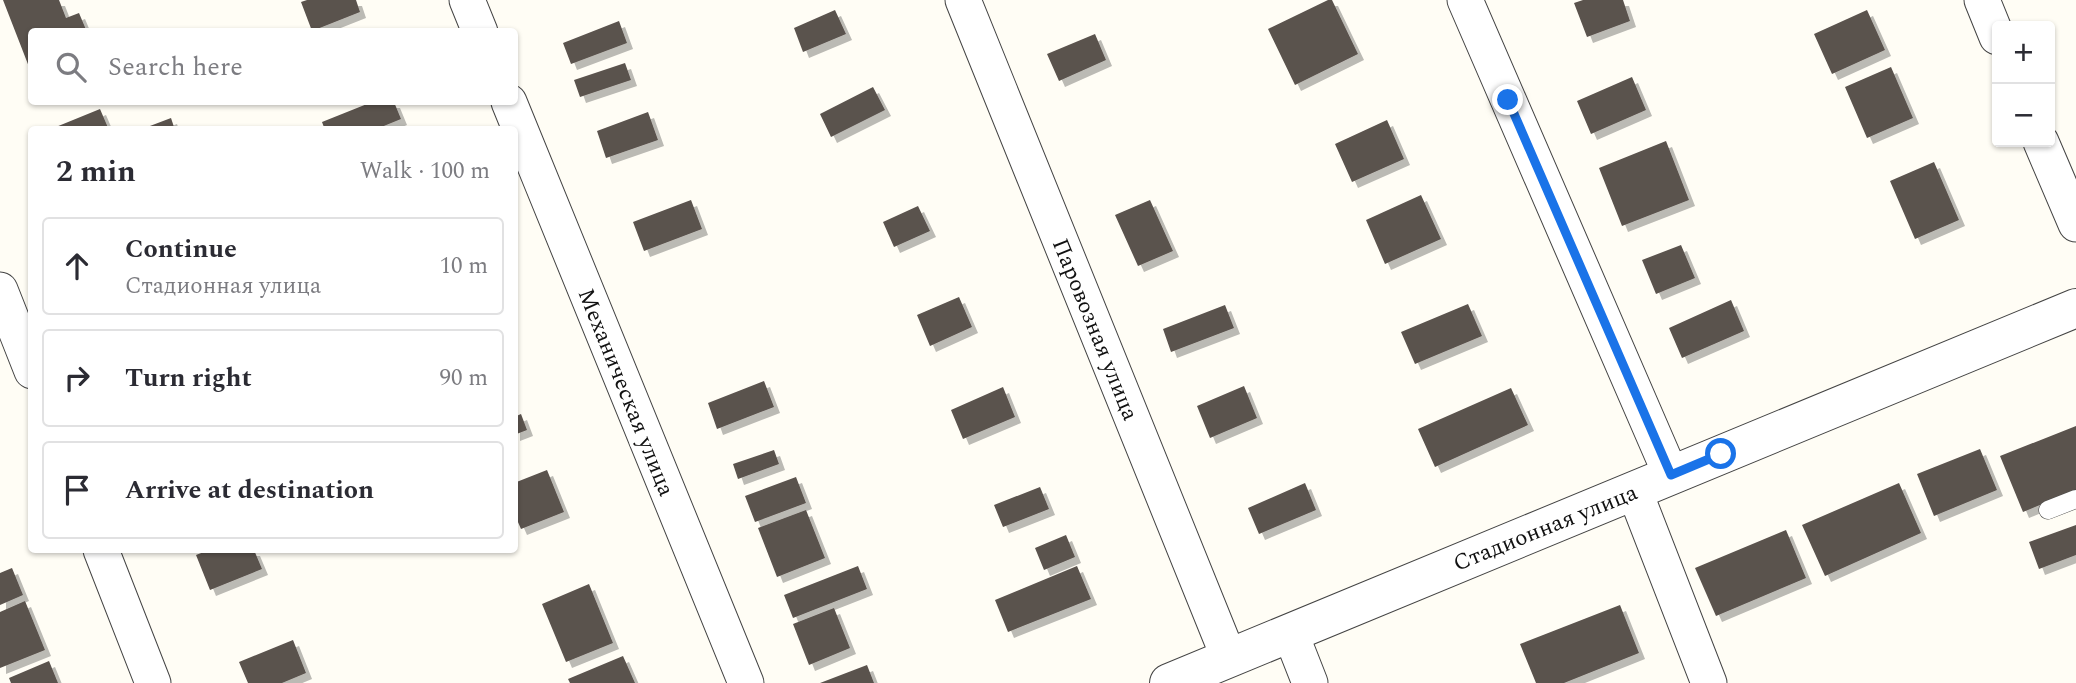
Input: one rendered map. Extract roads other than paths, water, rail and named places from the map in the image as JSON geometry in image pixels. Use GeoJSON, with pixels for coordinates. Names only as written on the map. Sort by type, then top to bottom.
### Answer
{"type":"FeatureCollection","features":[{"type":"Feature","properties":{"kind":"street"},"geometry":{"type":"LineString","coordinates":[[467,0],[478,28]]}},
{"type":"Feature","properties":{"kind":"street","name":"Паровозная улица"},"geometry":{"type":"LineString","coordinates":[[963,0],[1229,657]]}},
{"type":"Feature","properties":{"kind":"street"},"geometry":{"type":"LineString","coordinates":[[1465,0],[1671,475]]}},
{"type":"Feature","properties":{"kind":"street"},"geometry":{"type":"LineString","coordinates":[[1982,0],[1992,25]]}},
{"type":"Feature","properties":{"kind":"street","name":"Механическая улица"},"geometry":{"type":"LineString","coordinates":[[510,105],[746,683]]}},
{"type":"Feature","properties":{"kind":"street"},"geometry":{"type":"LineString","coordinates":[[2043,147],[2076,224]]}},
{"type":"Feature","properties":{"kind":"street"},"geometry":{"type":"LineString","coordinates":[[0,290],[28,361]]}},
{"type":"Feature","properties":{"kind":"street","name":"Стадионная улица"},"geometry":{"type":"LineString","coordinates":[[1169,683],[2076,308]]}},
{"type":"Feature","properties":{"kind":"street"},"geometry":{"type":"LineString","coordinates":[[1634,490],[1709,683]]}},
{"type":"Feature","properties":{"kind":"street"},"geometry":{"type":"LineString","coordinates":[[102,553],[153,683]]}},
{"type":"Feature","properties":{"kind":"street"},"geometry":{"type":"LineString","coordinates":[[1290,632],[1310,683]]}},
{"type":"Feature","properties":{"kind":"lane"},"geometry":{"type":"LineString","coordinates":[[2048,510],[2076,499]]}}]}
